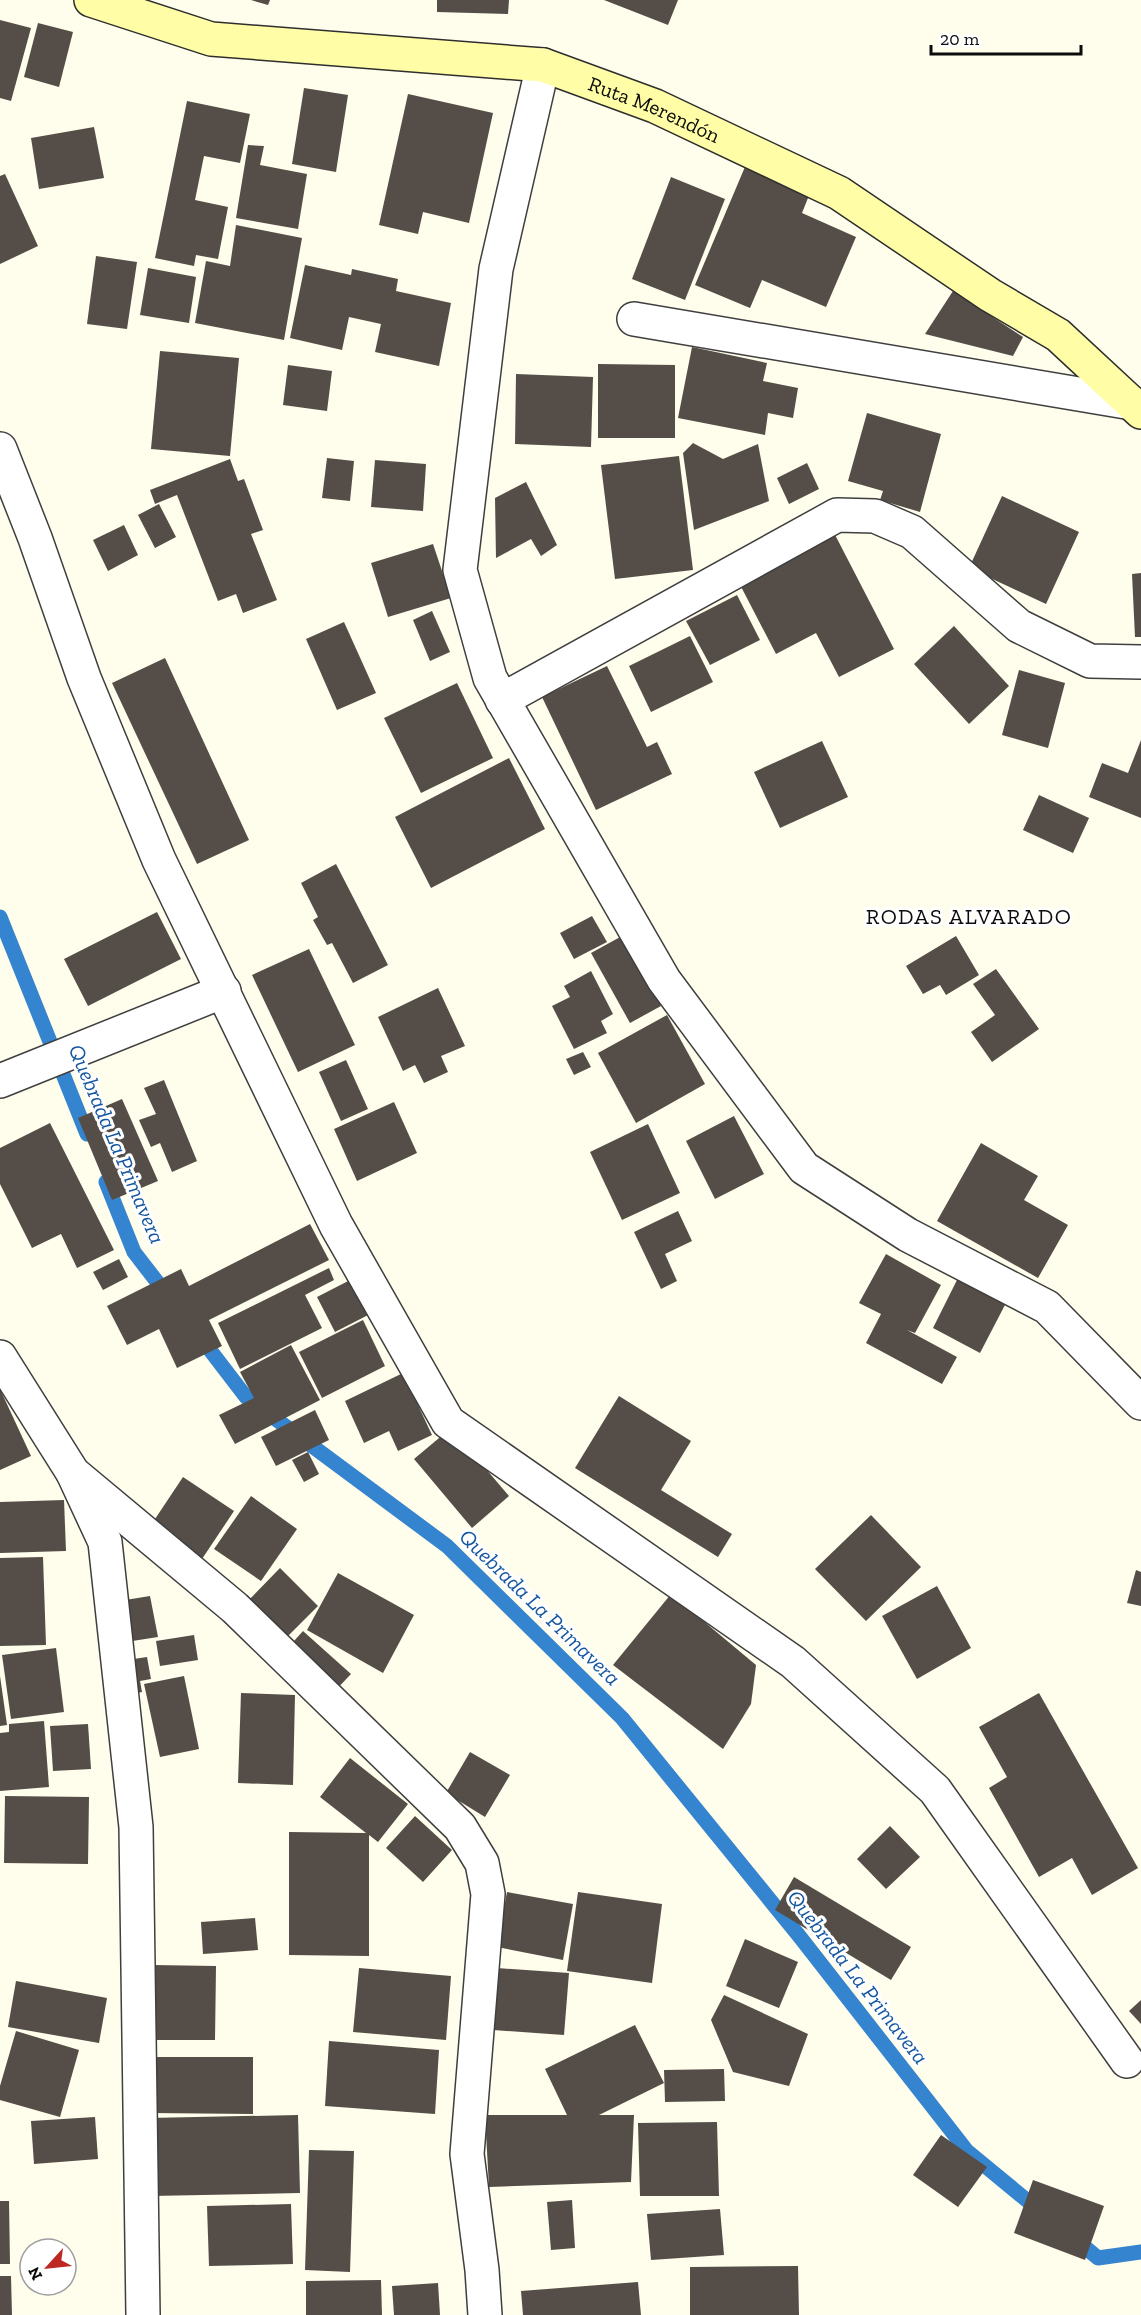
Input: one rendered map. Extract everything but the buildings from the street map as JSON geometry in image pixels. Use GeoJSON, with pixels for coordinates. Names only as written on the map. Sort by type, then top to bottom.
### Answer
{"type":"FeatureCollection","features":[{"type":"Feature","properties":{"kind":"street","name":"Ruta Merendón"},"geometry":{"type":"LineString","coordinates":[[91,0],[211,39],[543,65],[656,106],[839,193],[990,295],[1058,335],[1136,407]]}},
{"type":"Feature","properties":{"kind":"street"},"geometry":{"type":"LineString","coordinates":[[543,65],[496,268],[460,570],[490,678],[664,980],[804,1168],[908,1235],[1047,1307],[1141,1403]]}},
{"type":"Feature","properties":{"kind":"street"},"geometry":{"type":"LineString","coordinates":[[634,319],[1136,407]]}},
{"type":"Feature","properties":{"kind":"street"},"geometry":{"type":"LineString","coordinates":[[0,448],[35,538],[84,678],[159,860],[336,1225],[448,1422],[793,1662],[935,1790],[1127,2061]]}},
{"type":"Feature","properties":{"kind":"street"},"geometry":{"type":"LineString","coordinates":[[502,700],[837,515],[874,516],[912,532],[1019,626],[1090,661],[1141,662]]}},
{"type":"Feature","properties":{"kind":"street"},"geometry":{"type":"LineString","coordinates":[[0,1081],[224,991]]}},
{"type":"Feature","properties":{"kind":"street"},"geometry":{"type":"LineString","coordinates":[[0,1357],[73,1473],[105,1542],[136,1827],[143,2315]]}},
{"type":"Feature","properties":{"kind":"street"},"geometry":{"type":"LineString","coordinates":[[73,1473],[235,1608],[460,1827],[482,1863],[488,1894],[466,2154],[482,2270],[485,2315]]}},
{"type":"Feature","properties":{"kind":"waterway","name":"Quebrada La Primavera"},"geometry":{"type":"LineString","coordinates":[[0,917],[87,1134]]}},
{"type":"Feature","properties":{"kind":"waterway","name":"Quebrada La Primavera"},"geometry":{"type":"LineString","coordinates":[[106,1182],[134,1252],[168,1296]]}},
{"type":"Feature","properties":{"kind":"waterway","name":"Quebrada La Primavera"},"geometry":{"type":"LineString","coordinates":[[200,1337],[246,1397],[447,1546],[622,1718],[800,1937],[967,2151],[1041,2212]]}},
{"type":"Feature","properties":{"kind":"waterway","name":"Quebrada La Primavera"},"geometry":{"type":"LineString","coordinates":[[1074,2238],[1098,2258],[1141,2252]]}},
{"type":"Feature","properties":{"kind":"district","name":"RODAS ALVARADO"},"geometry":{"type":"Point","coordinates":[969,916]}}]}
